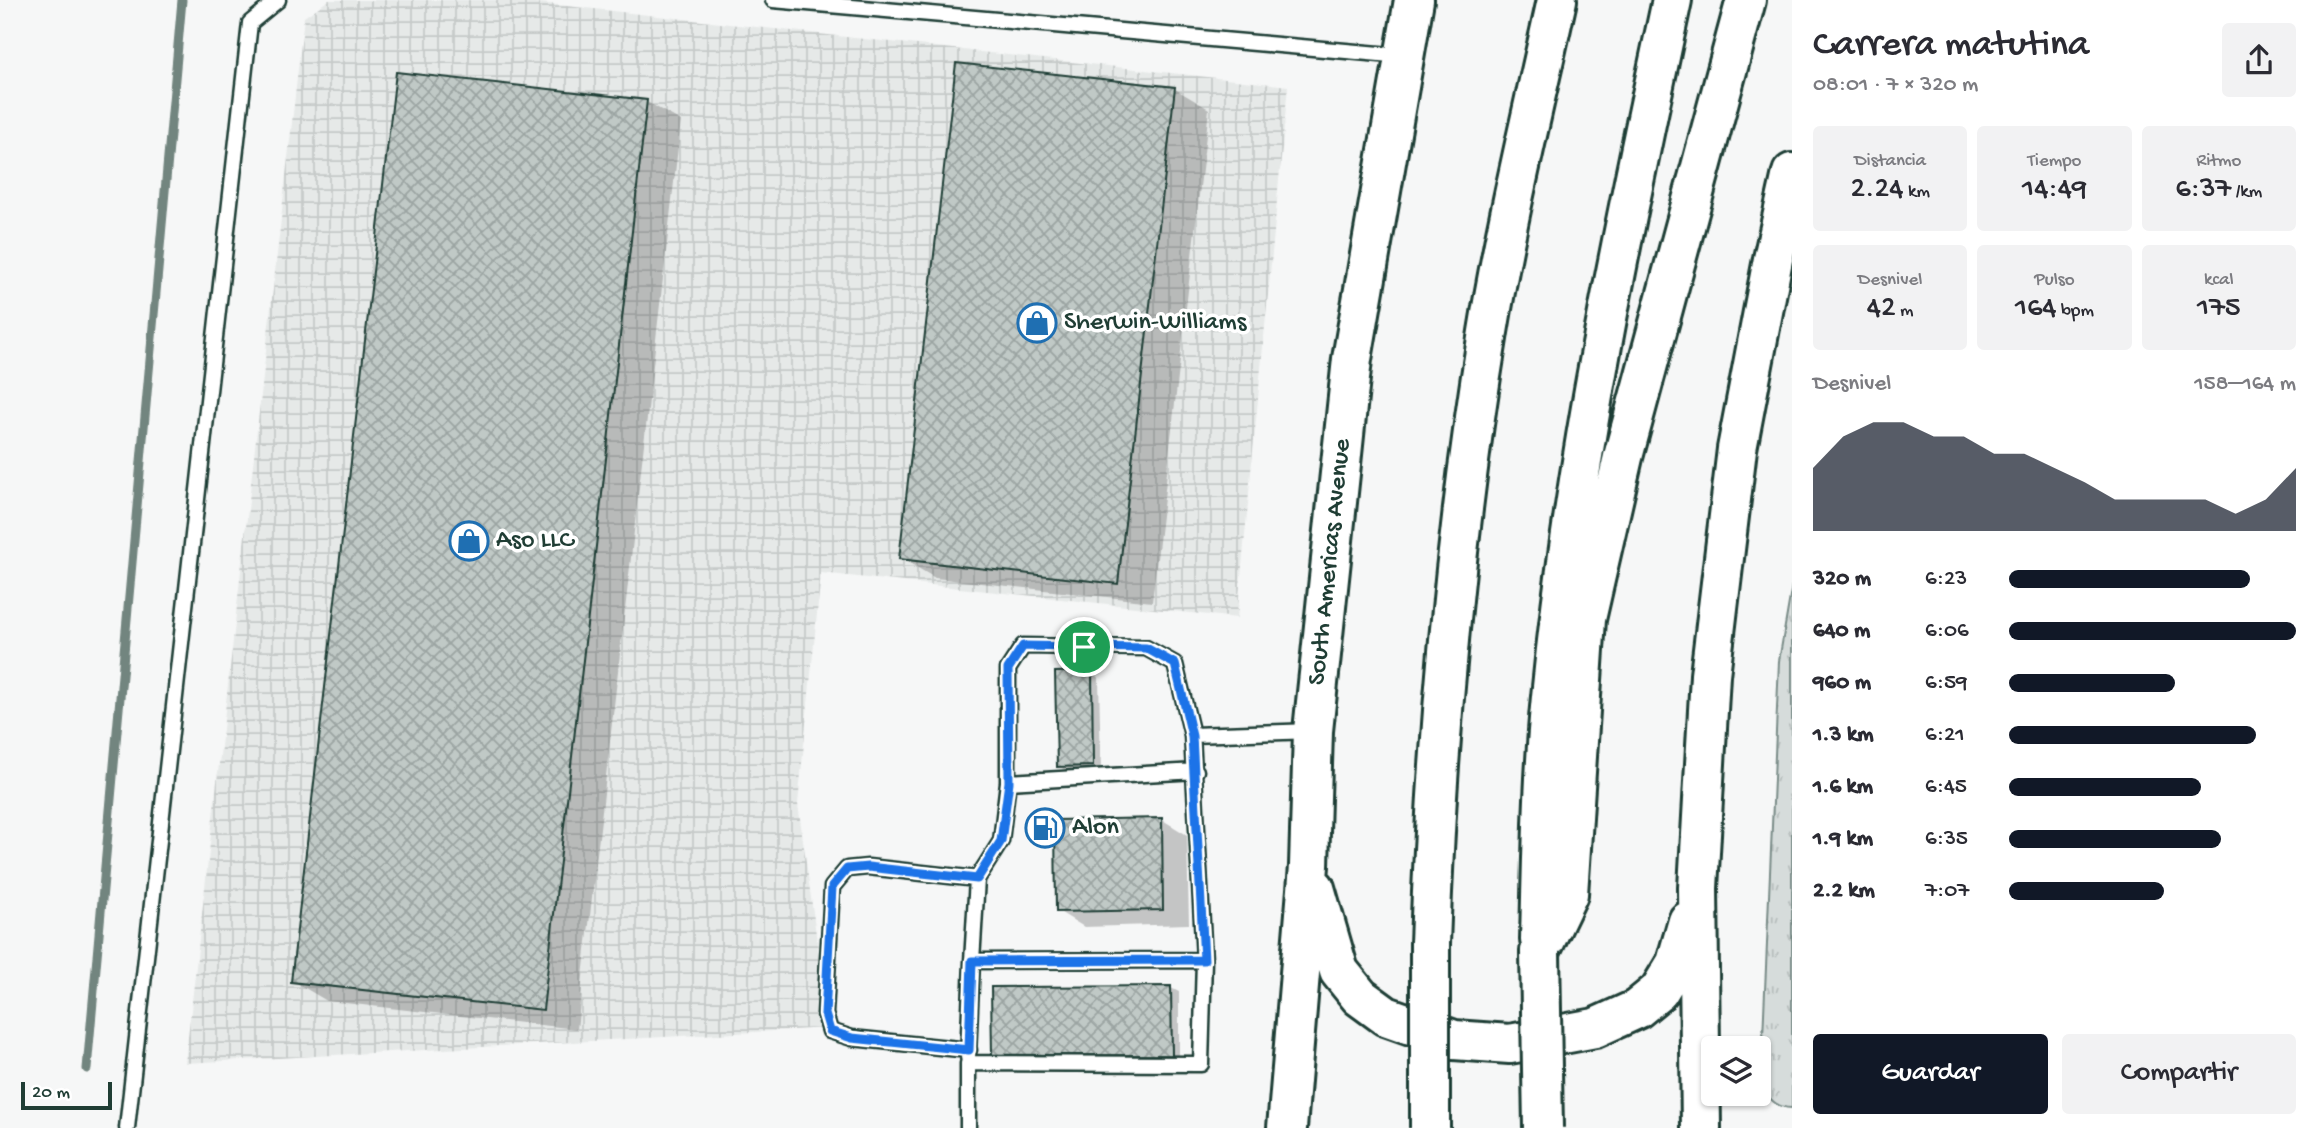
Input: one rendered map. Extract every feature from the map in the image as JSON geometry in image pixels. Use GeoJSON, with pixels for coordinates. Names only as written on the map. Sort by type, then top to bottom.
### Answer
{"type":"FeatureCollection","features":[{"type":"Feature","properties":{"kind":"main road","name":"South Americas Avenue"},"geometry":{"type":"LineString","coordinates":[[1287,1128],[1309,866],[1312,731],[1352,359],[1414,0]]}},
{"type":"Feature","properties":{"kind":"main road"},"geometry":{"type":"LineString","coordinates":[[1430,1128],[1430,944],[1434,835],[1469,450],[1510,211],[1556,0]]}},
{"type":"Feature","properties":{"kind":"main road"},"geometry":{"type":"LineString","coordinates":[[1543,1128],[1540,952],[1542,838],[1551,698],[1591,401],[1672,0]]}},
{"type":"Feature","properties":{"kind":"main road"},"geometry":{"type":"LineString","coordinates":[[1540,952],[1568,894],[1586,619],[1623,457],[1746,0]]}},
{"type":"Feature","properties":{"kind":"main road"},"geometry":{"type":"LineString","coordinates":[[1701,1128],[1698,888],[1710,675],[1737,449],[1792,173]]}},
{"type":"Feature","properties":{"kind":"main road"},"geometry":{"type":"LineString","coordinates":[[1309,866],[1339,971],[1360,997],[1386,1016],[1454,1040],[1510,1044],[1595,1028],[1637,1009],[1658,991],[1676,963],[1698,888]]}},
{"type":"Feature","properties":{"kind":"lane"},"geometry":{"type":"LineString","coordinates":[[127,1128],[250,23],[278,0]]}},
{"type":"Feature","properties":{"kind":"lane"},"geometry":{"type":"LineString","coordinates":[[773,0],[1404,57]]}},
{"type":"Feature","properties":{"kind":"lane"},"geometry":{"type":"LineString","coordinates":[[968,1128],[968,1057],[977,879],[1001,841],[1009,782],[1008,669],[1023,646],[1146,648],[1175,664],[1192,736],[1196,771],[1204,960],[1201,1064],[968,1057],[852,1038],[830,1031],[825,1014],[832,887],[847,869],[868,867],[977,879]]}},
{"type":"Feature","properties":{"kind":"lane"},"geometry":{"type":"LineString","coordinates":[[1192,736],[1312,731]]}},
{"type":"Feature","properties":{"kind":"lane"},"geometry":{"type":"LineString","coordinates":[[1009,782],[1196,771]]}},
{"type":"Feature","properties":{"kind":"lane"},"geometry":{"type":"LineString","coordinates":[[972,961],[1204,960]]}},
{"type":"Feature","properties":{"kind":"shaded area"},"geometry":{"type":"Polygon","coordinates":[[[329,0],[513,0],[1288,86],[1237,618],[821,573],[798,804],[829,1028],[185,1063],[304,17],[329,0]]]}},
{"type":"Feature","properties":{"kind":"green space"},"geometry":{"type":"Polygon","coordinates":[[[1792,585],[1792,1108],[1782,1106],[1771,1099],[1771,1036],[1763,1036],[1779,661],[1792,585]]]}},
{"type":"Feature","properties":{"kind":"building","name":"Sherwin-Williams"},"geometry":{"type":"Polygon","coordinates":[[[956,63],[1175,87],[1118,584],[899,559],[956,63]]]}},
{"type":"Feature","properties":{"kind":"building","name":"Aso LLC"},"geometry":{"type":"Polygon","coordinates":[[[396,72],[647,100],[543,1010],[291,982],[396,72]]]}},
{"type":"Feature","properties":{"kind":"building"},"geometry":{"type":"Polygon","coordinates":[[[1092,671],[1093,766],[1057,767],[1055,672],[1092,671]]]}},
{"type":"Feature","properties":{"kind":"building"},"geometry":{"type":"Polygon","coordinates":[[[1162,818],[1163,910],[1056,912],[1055,820],[1162,818]]]}},
{"type":"Feature","properties":{"kind":"building"},"geometry":{"type":"Polygon","coordinates":[[[1171,986],[1172,1055],[992,1056],[991,987],[1171,986]]]}},
{"type":"Feature","properties":{"kind":"waterway"},"geometry":{"type":"LineString","coordinates":[[87,1069],[182,0]]}},
{"type":"Feature","properties":{"kind":"place","name":"Sherwin-Williams"},"geometry":{"type":"Point","coordinates":[1037,323]}},
{"type":"Feature","properties":{"kind":"place","name":"Aso LLC"},"geometry":{"type":"Point","coordinates":[469,541]}},
{"type":"Feature","properties":{"kind":"place","name":"Alon"},"geometry":{"type":"Point","coordinates":[1045,828]}},
{"type":"Feature","properties":{"kind":"route"},"geometry":{"type":"LineString","coordinates":[[1023,646],[1084,647],[1146,648],[1175,664],[1192,736],[1196,771],[1204,960],[972,961],[969,1050],[852,1038],[830,1031],[825,1014],[832,887],[847,869],[868,867],[977,879],[1001,841],[1009,782],[1008,669],[1023,646]]}}]}
